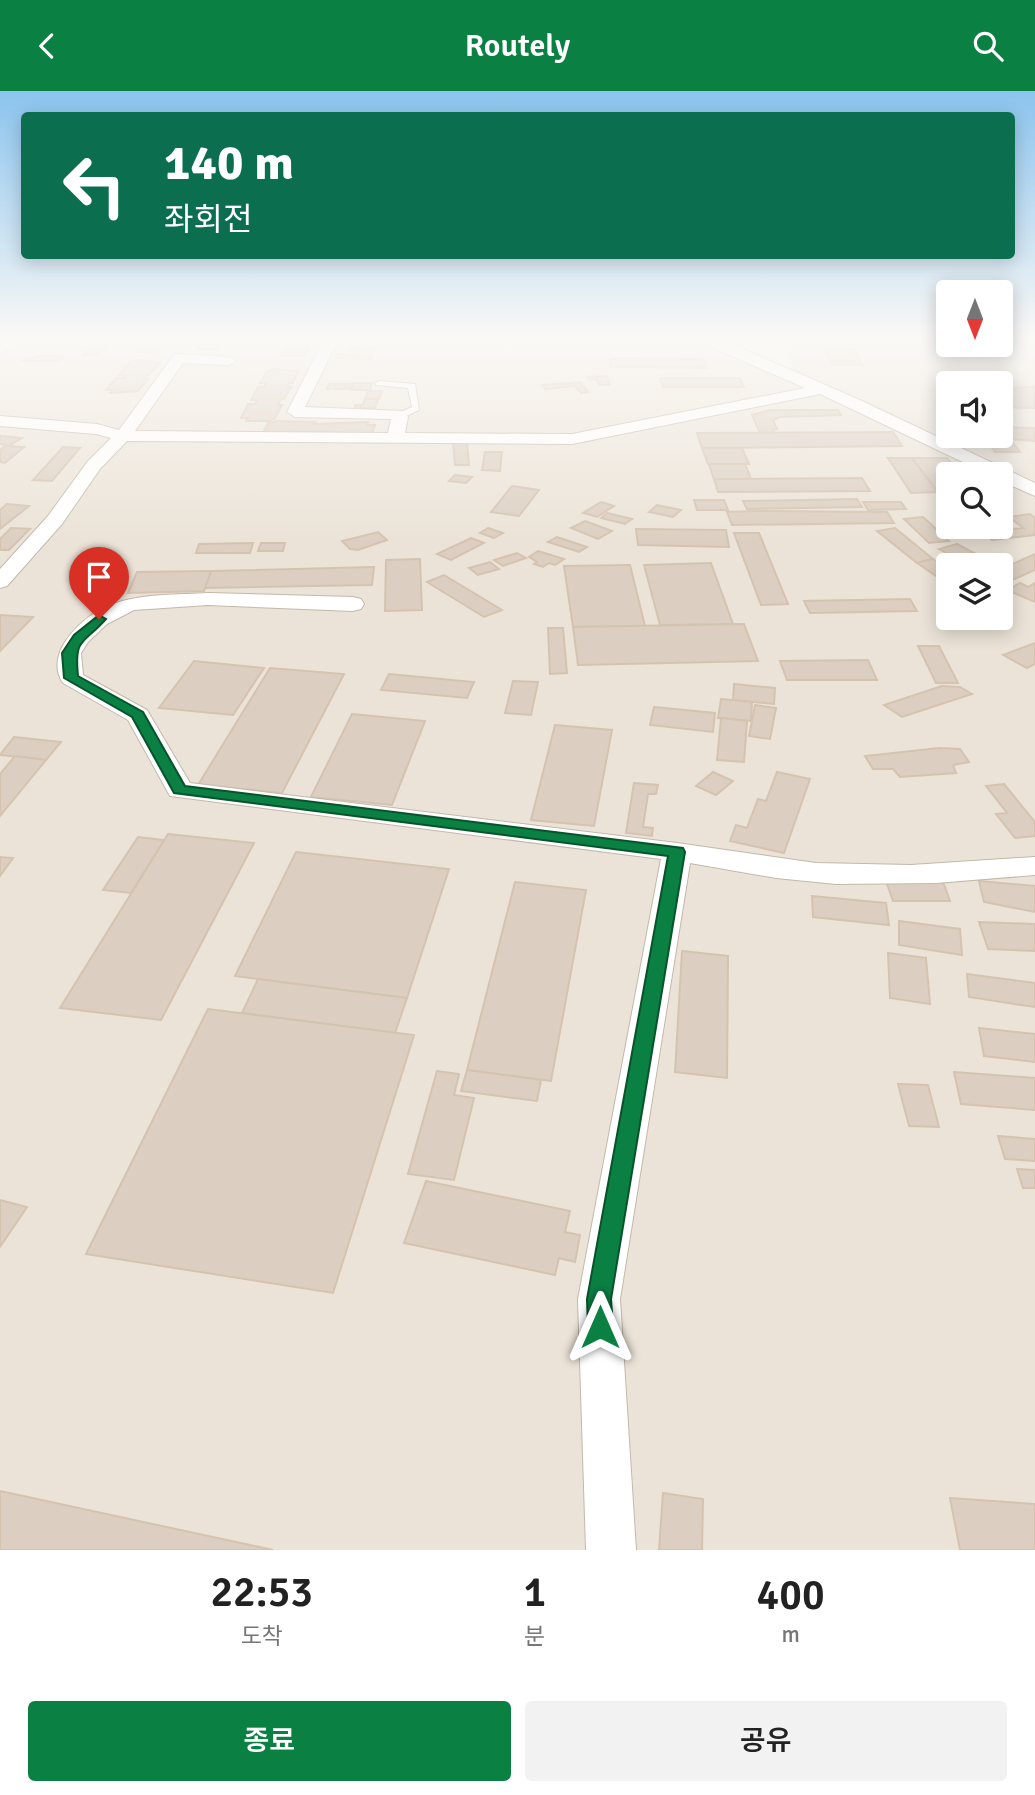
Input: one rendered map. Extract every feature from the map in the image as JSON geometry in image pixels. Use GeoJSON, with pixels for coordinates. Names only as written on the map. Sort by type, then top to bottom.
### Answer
{"type":"FeatureCollection","features":[{"type":"Feature","properties":{"kind":"street"},"geometry":{"type":"LineString","coordinates":[[0,582],[55,520],[94,465],[122,436],[144,406]]}},
{"type":"Feature","properties":{"kind":"street"},"geometry":{"type":"LineString","coordinates":[[298,406],[295,412],[399,416],[395,438]]}},
{"type":"Feature","properties":{"kind":"street"},"geometry":{"type":"LineString","coordinates":[[0,421],[97,429],[122,436],[572,439],[740,406]]}},
{"type":"Feature","properties":{"kind":"street"},"geometry":{"type":"LineString","coordinates":[[856,406],[1035,490]]}},
{"type":"Feature","properties":{"kind":"street"},"geometry":{"type":"LineString","coordinates":[[353,604],[208,599],[130,604],[99,619],[79,638],[69,653],[71,678],[138,715],[180,790],[677,852],[769,868],[837,874],[978,871],[1035,866]]}},
{"type":"Feature","properties":{"kind":"street"},"geometry":{"type":"LineString","coordinates":[[611,1550],[599,1299],[677,852]]}},
{"type":"Feature","properties":{"kind":"lane"},"geometry":{"type":"LineString","coordinates":[[399,416],[415,406]]}},
{"type":"Feature","properties":{"kind":"shaded area"},"geometry":{"type":"Polygon","coordinates":[[[0,406],[847,406],[964,462],[936,462],[936,539],[1013,539],[1013,486],[1035,497],[1035,1550],[0,1550],[0,406]]]}},
{"type":"Feature","properties":{"kind":"shaded area"},"geometry":{"type":"Polygon","coordinates":[[[868,406],[936,406],[936,438],[868,406]]]}},
{"type":"Feature","properties":{"kind":"shaded area"},"geometry":{"type":"Polygon","coordinates":[[[1013,406],[1035,406],[1035,484],[1013,474],[1013,462],[988,462],[958,448],[1013,448],[1013,406]]]}},
{"type":"Feature","properties":{"kind":"building"},"geometry":{"type":"Polygon","coordinates":[[[247,406],[281,406],[275,418],[270,421],[246,421],[248,418],[241,418],[247,406]]]}},
{"type":"Feature","properties":{"kind":"building"},"geometry":{"type":"Polygon","coordinates":[[[355,406],[376,406],[375,408],[355,406]]]}},
{"type":"Feature","properties":{"kind":"building"},"geometry":{"type":"Polygon","coordinates":[[[1013,406],[1035,406],[1013,407],[1013,406]]]}},
{"type":"Feature","properties":{"kind":"building"},"geometry":{"type":"Polygon","coordinates":[[[770,410],[838,410],[841,415],[780,417],[773,420],[777,429],[773,429],[775,433],[760,433],[752,415],[770,410]]]}},
{"type":"Feature","properties":{"kind":"building"},"geometry":{"type":"Polygon","coordinates":[[[316,422],[315,424],[368,422],[367,425],[375,425],[372,434],[263,433],[268,423],[316,422]]]}},
{"type":"Feature","properties":{"kind":"building"},"geometry":{"type":"Polygon","coordinates":[[[1013,427],[1035,428],[1035,441],[1013,439],[1013,427]]]}},
{"type":"Feature","properties":{"kind":"building"},"geometry":{"type":"Polygon","coordinates":[[[893,432],[902,446],[702,448],[697,433],[893,432]]]}},
{"type":"Feature","properties":{"kind":"building"},"geometry":{"type":"Polygon","coordinates":[[[0,436],[22,438],[9,446],[0,444],[0,436]]]}},
{"type":"Feature","properties":{"kind":"building"},"geometry":{"type":"Polygon","coordinates":[[[453,443],[467,443],[469,465],[455,465],[453,443]]]}},
{"type":"Feature","properties":{"kind":"building"},"geometry":{"type":"Polygon","coordinates":[[[1013,443],[1020,452],[995,452],[992,448],[1013,448],[1013,443]]]}},
{"type":"Feature","properties":{"kind":"building"},"geometry":{"type":"Polygon","coordinates":[[[5,446],[24,447],[5,463],[0,462],[0,450],[5,446]]]}},
{"type":"Feature","properties":{"kind":"building"},"geometry":{"type":"Polygon","coordinates":[[[63,447],[80,448],[52,481],[33,480],[63,447]]]}},
{"type":"Feature","properties":{"kind":"building"},"geometry":{"type":"Polygon","coordinates":[[[702,448],[742,448],[749,464],[708,464],[702,448]]]}},
{"type":"Feature","properties":{"kind":"building"},"geometry":{"type":"Polygon","coordinates":[[[485,452],[502,452],[500,471],[482,470],[485,452]]]}},
{"type":"Feature","properties":{"kind":"building"},"geometry":{"type":"Polygon","coordinates":[[[888,458],[912,458],[936,489],[936,492],[911,493],[888,458]]]}},
{"type":"Feature","properties":{"kind":"building"},"geometry":{"type":"Polygon","coordinates":[[[912,458],[947,458],[950,462],[936,462],[936,489],[912,458]]]}},
{"type":"Feature","properties":{"kind":"building"},"geometry":{"type":"Polygon","coordinates":[[[709,464],[745,464],[751,479],[714,479],[709,464]]]}},
{"type":"Feature","properties":{"kind":"building"},"geometry":{"type":"Polygon","coordinates":[[[455,475],[472,477],[466,483],[449,481],[455,475]]]}},
{"type":"Feature","properties":{"kind":"building"},"geometry":{"type":"Polygon","coordinates":[[[862,478],[870,491],[718,492],[714,479],[862,478]]]}},
{"type":"Feature","properties":{"kind":"building"},"geometry":{"type":"Polygon","coordinates":[[[512,486],[539,490],[519,516],[491,512],[512,486]]]}},
{"type":"Feature","properties":{"kind":"building"},"geometry":{"type":"Polygon","coordinates":[[[857,499],[862,507],[747,509],[743,501],[857,499]]]}},
{"type":"Feature","properties":{"kind":"building"},"geometry":{"type":"Polygon","coordinates":[[[694,500],[724,500],[728,510],[697,510],[694,500]]]}},
{"type":"Feature","properties":{"kind":"building"},"geometry":{"type":"Polygon","coordinates":[[[601,502],[614,506],[597,517],[583,513],[601,502]]]}},
{"type":"Feature","properties":{"kind":"building"},"geometry":{"type":"Polygon","coordinates":[[[863,502],[901,502],[906,509],[868,510],[863,502]]]}},
{"type":"Feature","properties":{"kind":"building"},"geometry":{"type":"Polygon","coordinates":[[[7,504],[29,506],[0,529],[0,510],[7,504]]]}},
{"type":"Feature","properties":{"kind":"building"},"geometry":{"type":"Polygon","coordinates":[[[657,505],[681,510],[673,517],[649,512],[657,505]]]}},
{"type":"Feature","properties":{"kind":"building"},"geometry":{"type":"Polygon","coordinates":[[[727,512],[887,512],[894,523],[732,525],[727,512]]]}},
{"type":"Feature","properties":{"kind":"building"},"geometry":{"type":"Polygon","coordinates":[[[607,513],[632,519],[625,524],[601,518],[607,513]]]}},
{"type":"Feature","properties":{"kind":"building"},"geometry":{"type":"Polygon","coordinates":[[[1030,514],[1035,518],[1035,535],[1013,538],[1013,529],[1023,528],[1013,520],[1013,516],[1030,514]]]}},
{"type":"Feature","properties":{"kind":"building"},"geometry":{"type":"Polygon","coordinates":[[[923,517],[936,529],[936,539],[949,541],[929,543],[904,519],[923,517]]]}},
{"type":"Feature","properties":{"kind":"building"},"geometry":{"type":"Polygon","coordinates":[[[585,521],[612,531],[598,539],[571,528],[585,521]]]}},
{"type":"Feature","properties":{"kind":"building"},"geometry":{"type":"Polygon","coordinates":[[[11,528],[30,529],[9,550],[0,550],[0,539],[11,528]]]}},
{"type":"Feature","properties":{"kind":"building"},"geometry":{"type":"Polygon","coordinates":[[[488,528],[503,533],[494,538],[480,533],[488,528]]]}},
{"type":"Feature","properties":{"kind":"building"},"geometry":{"type":"Polygon","coordinates":[[[895,528],[933,559],[917,563],[877,531],[895,528]]]}},
{"type":"Feature","properties":{"kind":"building"},"geometry":{"type":"Polygon","coordinates":[[[636,529],[726,530],[729,547],[638,545],[636,529]]]}},
{"type":"Feature","properties":{"kind":"building"},"geometry":{"type":"Polygon","coordinates":[[[378,532],[387,540],[358,550],[350,549],[342,541],[378,532]]]}},
{"type":"Feature","properties":{"kind":"building"},"geometry":{"type":"Polygon","coordinates":[[[734,533],[759,533],[788,604],[761,605],[734,533]]]}},
{"type":"Feature","properties":{"kind":"building"},"geometry":{"type":"Polygon","coordinates":[[[557,537],[587,547],[579,552],[548,542],[557,537]]]}},
{"type":"Feature","properties":{"kind":"building"},"geometry":{"type":"Polygon","coordinates":[[[471,538],[484,543],[451,560],[437,554],[471,538]]]}},
{"type":"Feature","properties":{"kind":"building"},"geometry":{"type":"Polygon","coordinates":[[[253,543],[250,553],[196,553],[199,544],[253,543]]]}},
{"type":"Feature","properties":{"kind":"building"},"geometry":{"type":"Polygon","coordinates":[[[261,543],[285,543],[283,551],[258,551],[261,543]]]}},
{"type":"Feature","properties":{"kind":"building"},"geometry":{"type":"Polygon","coordinates":[[[957,544],[974,553],[946,553],[939,549],[957,544]]]}},
{"type":"Feature","properties":{"kind":"building"},"geometry":{"type":"Polygon","coordinates":[[[538,551],[564,559],[555,565],[549,563],[543,567],[534,564],[537,562],[529,557],[538,551]]]}},
{"type":"Feature","properties":{"kind":"building"},"geometry":{"type":"Polygon","coordinates":[[[517,553],[526,558],[503,566],[494,560],[517,553]]]}},
{"type":"Feature","properties":{"kind":"building"},"geometry":{"type":"Polygon","coordinates":[[[1035,554],[1035,570],[1013,580],[1013,564],[1035,554]]]}},
{"type":"Feature","properties":{"kind":"building"},"geometry":{"type":"Polygon","coordinates":[[[420,559],[422,610],[385,611],[386,560],[420,559]]]}},
{"type":"Feature","properties":{"kind":"building"},"geometry":{"type":"Polygon","coordinates":[[[933,559],[936,561],[936,576],[917,563],[933,559]]]}},
{"type":"Feature","properties":{"kind":"building"},"geometry":{"type":"Polygon","coordinates":[[[490,562],[499,569],[478,575],[469,568],[490,562]]]}},
{"type":"Feature","properties":{"kind":"building"},"geometry":{"type":"Polygon","coordinates":[[[711,563],[733,624],[660,625],[644,565],[711,563]]]}},
{"type":"Feature","properties":{"kind":"building"},"geometry":{"type":"Polygon","coordinates":[[[630,565],[645,626],[573,627],[564,566],[630,565]]]}},
{"type":"Feature","properties":{"kind":"building"},"geometry":{"type":"Polygon","coordinates":[[[374,567],[372,585],[205,588],[211,571],[374,567]]]}},
{"type":"Feature","properties":{"kind":"building"},"geometry":{"type":"Polygon","coordinates":[[[211,571],[204,591],[128,593],[137,572],[211,571]]]}},
{"type":"Feature","properties":{"kind":"building"},"geometry":{"type":"Polygon","coordinates":[[[444,575],[502,610],[484,617],[427,582],[444,575]]]}},
{"type":"Feature","properties":{"kind":"building"},"geometry":{"type":"Polygon","coordinates":[[[1020,583],[1028,587],[1035,583],[1035,602],[1013,593],[1013,587],[1020,583]]]}},
{"type":"Feature","properties":{"kind":"building"},"geometry":{"type":"Polygon","coordinates":[[[910,599],[917,611],[810,613],[804,601],[910,599]]]}},
{"type":"Feature","properties":{"kind":"building"},"geometry":{"type":"Polygon","coordinates":[[[0,615],[33,617],[0,651],[0,615]]]}},
{"type":"Feature","properties":{"kind":"building"},"geometry":{"type":"Polygon","coordinates":[[[744,624],[758,661],[578,665],[573,627],[744,624]]]}},
{"type":"Feature","properties":{"kind":"building"},"geometry":{"type":"Polygon","coordinates":[[[548,628],[563,628],[567,673],[550,674],[548,628]]]}},
{"type":"Feature","properties":{"kind":"building"},"geometry":{"type":"Polygon","coordinates":[[[1035,643],[1035,664],[1027,668],[1003,655],[1035,643]]]}},
{"type":"Feature","properties":{"kind":"building"},"geometry":{"type":"Polygon","coordinates":[[[918,646],[939,646],[958,683],[936,683],[918,646]]]}},
{"type":"Feature","properties":{"kind":"building"},"geometry":{"type":"Polygon","coordinates":[[[868,660],[877,680],[787,680],[780,661],[868,660]]]}},
{"type":"Feature","properties":{"kind":"building"},"geometry":{"type":"Polygon","coordinates":[[[194,661],[264,668],[233,715],[159,708],[194,661]]]}},
{"type":"Feature","properties":{"kind":"building"},"geometry":{"type":"Polygon","coordinates":[[[270,668],[344,674],[282,793],[198,785],[270,668]]]}},
{"type":"Feature","properties":{"kind":"building"},"geometry":{"type":"Polygon","coordinates":[[[389,674],[474,682],[467,698],[381,690],[389,674]]]}},
{"type":"Feature","properties":{"kind":"building"},"geometry":{"type":"Polygon","coordinates":[[[513,681],[538,682],[531,715],[505,713],[513,681]]]}},
{"type":"Feature","properties":{"kind":"building"},"geometry":{"type":"Polygon","coordinates":[[[734,684],[775,688],[774,704],[733,700],[734,684]]]}},
{"type":"Feature","properties":{"kind":"building"},"geometry":{"type":"Polygon","coordinates":[[[942,686],[960,687],[972,694],[902,717],[884,705],[942,686]]]}},
{"type":"Feature","properties":{"kind":"building"},"geometry":{"type":"Polygon","coordinates":[[[721,699],[752,702],[751,721],[718,718],[721,699]]]}},
{"type":"Feature","properties":{"kind":"building"},"geometry":{"type":"Polygon","coordinates":[[[755,705],[776,708],[770,739],[749,736],[755,705]]]}},
{"type":"Feature","properties":{"kind":"building"},"geometry":{"type":"Polygon","coordinates":[[[654,707],[715,713],[713,732],[650,725],[654,707]]]}},
{"type":"Feature","properties":{"kind":"building"},"geometry":{"type":"Polygon","coordinates":[[[352,714],[425,721],[392,805],[311,797],[352,714]]]}},
{"type":"Feature","properties":{"kind":"building"},"geometry":{"type":"Polygon","coordinates":[[[721,718],[747,721],[744,762],[717,760],[721,718]]]}},
{"type":"Feature","properties":{"kind":"building"},"geometry":{"type":"Polygon","coordinates":[[[555,725],[612,730],[594,826],[531,820],[555,725]]]}},
{"type":"Feature","properties":{"kind":"building"},"geometry":{"type":"Polygon","coordinates":[[[14,737],[61,742],[46,760],[0,755],[14,737]]]}},
{"type":"Feature","properties":{"kind":"building"},"geometry":{"type":"Polygon","coordinates":[[[939,748],[960,749],[969,762],[953,765],[956,773],[900,777],[893,769],[873,769],[865,756],[939,748]]]}},
{"type":"Feature","properties":{"kind":"building"},"geometry":{"type":"Polygon","coordinates":[[[15,756],[46,760],[0,816],[0,774],[15,756]]]}},
{"type":"Feature","properties":{"kind":"building"},"geometry":{"type":"Polygon","coordinates":[[[713,772],[733,781],[716,795],[696,786],[713,772]]]}},
{"type":"Feature","properties":{"kind":"building"},"geometry":{"type":"Polygon","coordinates":[[[777,772],[810,779],[784,853],[730,841],[736,825],[747,828],[758,799],[766,801],[777,772]]]}},
{"type":"Feature","properties":{"kind":"building"},"geometry":{"type":"Polygon","coordinates":[[[634,783],[658,785],[656,794],[648,794],[643,827],[653,828],[652,836],[626,833],[634,783]]]}},
{"type":"Feature","properties":{"kind":"building"},"geometry":{"type":"Polygon","coordinates":[[[1004,784],[1035,822],[1035,836],[1015,838],[996,814],[1007,813],[986,786],[1004,784]]]}},
{"type":"Feature","properties":{"kind":"building"},"geometry":{"type":"Polygon","coordinates":[[[168,834],[254,843],[161,1020],[60,1008],[168,834]]]}},
{"type":"Feature","properties":{"kind":"building"},"geometry":{"type":"Polygon","coordinates":[[[138,837],[164,840],[131,893],[103,890],[138,837]]]}},
{"type":"Feature","properties":{"kind":"building"},"geometry":{"type":"Polygon","coordinates":[[[296,852],[449,869],[407,998],[235,976],[296,852]]]}},
{"type":"Feature","properties":{"kind":"building"},"geometry":{"type":"Polygon","coordinates":[[[0,857],[13,858],[0,876],[0,857]]]}},
{"type":"Feature","properties":{"kind":"building"},"geometry":{"type":"Polygon","coordinates":[[[886,881],[943,882],[950,901],[893,901],[886,881]]]}},
{"type":"Feature","properties":{"kind":"building"},"geometry":{"type":"Polygon","coordinates":[[[979,881],[1035,886],[1035,912],[984,902],[979,881]]]}},
{"type":"Feature","properties":{"kind":"building"},"geometry":{"type":"Polygon","coordinates":[[[515,882],[586,890],[551,1081],[467,1070],[515,882]]]}},
{"type":"Feature","properties":{"kind":"building"},"geometry":{"type":"Polygon","coordinates":[[[812,896],[886,903],[889,925],[813,917],[812,896]]]}},
{"type":"Feature","properties":{"kind":"building"},"geometry":{"type":"Polygon","coordinates":[[[899,921],[960,929],[962,955],[899,945],[899,921]]]}},
{"type":"Feature","properties":{"kind":"building"},"geometry":{"type":"Polygon","coordinates":[[[979,922],[1035,924],[1035,951],[988,949],[979,922]]]}},
{"type":"Feature","properties":{"kind":"building"},"geometry":{"type":"Polygon","coordinates":[[[682,951],[728,956],[727,1078],[675,1072],[682,951]]]}},
{"type":"Feature","properties":{"kind":"building"},"geometry":{"type":"Polygon","coordinates":[[[888,953],[926,958],[930,1004],[890,998],[888,953]]]}},
{"type":"Feature","properties":{"kind":"building"},"geometry":{"type":"Polygon","coordinates":[[[967,974],[1035,983],[1035,1007],[969,997],[967,974]]]}},
{"type":"Feature","properties":{"kind":"building"},"geometry":{"type":"Polygon","coordinates":[[[258,979],[407,998],[395,1033],[242,1013],[258,979]]]}},
{"type":"Feature","properties":{"kind":"building"},"geometry":{"type":"Polygon","coordinates":[[[208,1009],[414,1035],[333,1293],[86,1254],[208,1009]]]}},
{"type":"Feature","properties":{"kind":"building"},"geometry":{"type":"Polygon","coordinates":[[[979,1028],[1035,1034],[1035,1062],[984,1056],[979,1028]]]}},
{"type":"Feature","properties":{"kind":"building"},"geometry":{"type":"Polygon","coordinates":[[[467,1070],[541,1080],[537,1101],[461,1091],[467,1070]]]}},
{"type":"Feature","properties":{"kind":"building"},"geometry":{"type":"Polygon","coordinates":[[[437,1071],[459,1074],[454,1095],[474,1098],[454,1180],[408,1174],[437,1071]]]}},
{"type":"Feature","properties":{"kind":"building"},"geometry":{"type":"Polygon","coordinates":[[[954,1072],[1035,1078],[1035,1110],[961,1104],[954,1072]]]}},
{"type":"Feature","properties":{"kind":"building"},"geometry":{"type":"Polygon","coordinates":[[[898,1084],[928,1085],[939,1127],[909,1126],[898,1084]]]}},
{"type":"Feature","properties":{"kind":"building"},"geometry":{"type":"Polygon","coordinates":[[[998,1136],[1035,1139],[1035,1161],[1005,1159],[998,1136]]]}},
{"type":"Feature","properties":{"kind":"building"},"geometry":{"type":"Polygon","coordinates":[[[1017,1169],[1035,1170],[1035,1188],[1023,1188],[1017,1169]]]}},
{"type":"Feature","properties":{"kind":"building"},"geometry":{"type":"Polygon","coordinates":[[[426,1181],[570,1211],[565,1232],[580,1235],[575,1262],[559,1258],[555,1275],[404,1243],[426,1181]]]}},
{"type":"Feature","properties":{"kind":"building"},"geometry":{"type":"Polygon","coordinates":[[[0,1200],[27,1207],[0,1247],[0,1200]]]}},
{"type":"Feature","properties":{"kind":"building"},"geometry":{"type":"Polygon","coordinates":[[[0,1491],[273,1550],[0,1550],[0,1491]]]}},
{"type":"Feature","properties":{"kind":"building"},"geometry":{"type":"Polygon","coordinates":[[[663,1493],[703,1499],[702,1550],[659,1550],[663,1493]]]}},
{"type":"Feature","properties":{"kind":"building"},"geometry":{"type":"Polygon","coordinates":[[[950,1498],[1035,1504],[1035,1550],[960,1550],[950,1498]]]}},
{"type":"Feature","properties":{"kind":"route"},"geometry":{"type":"LineString","coordinates":[[99,619],[79,638],[69,653],[71,678],[138,715],[180,790],[677,852],[599,1299],[600,1327]]}}]}
